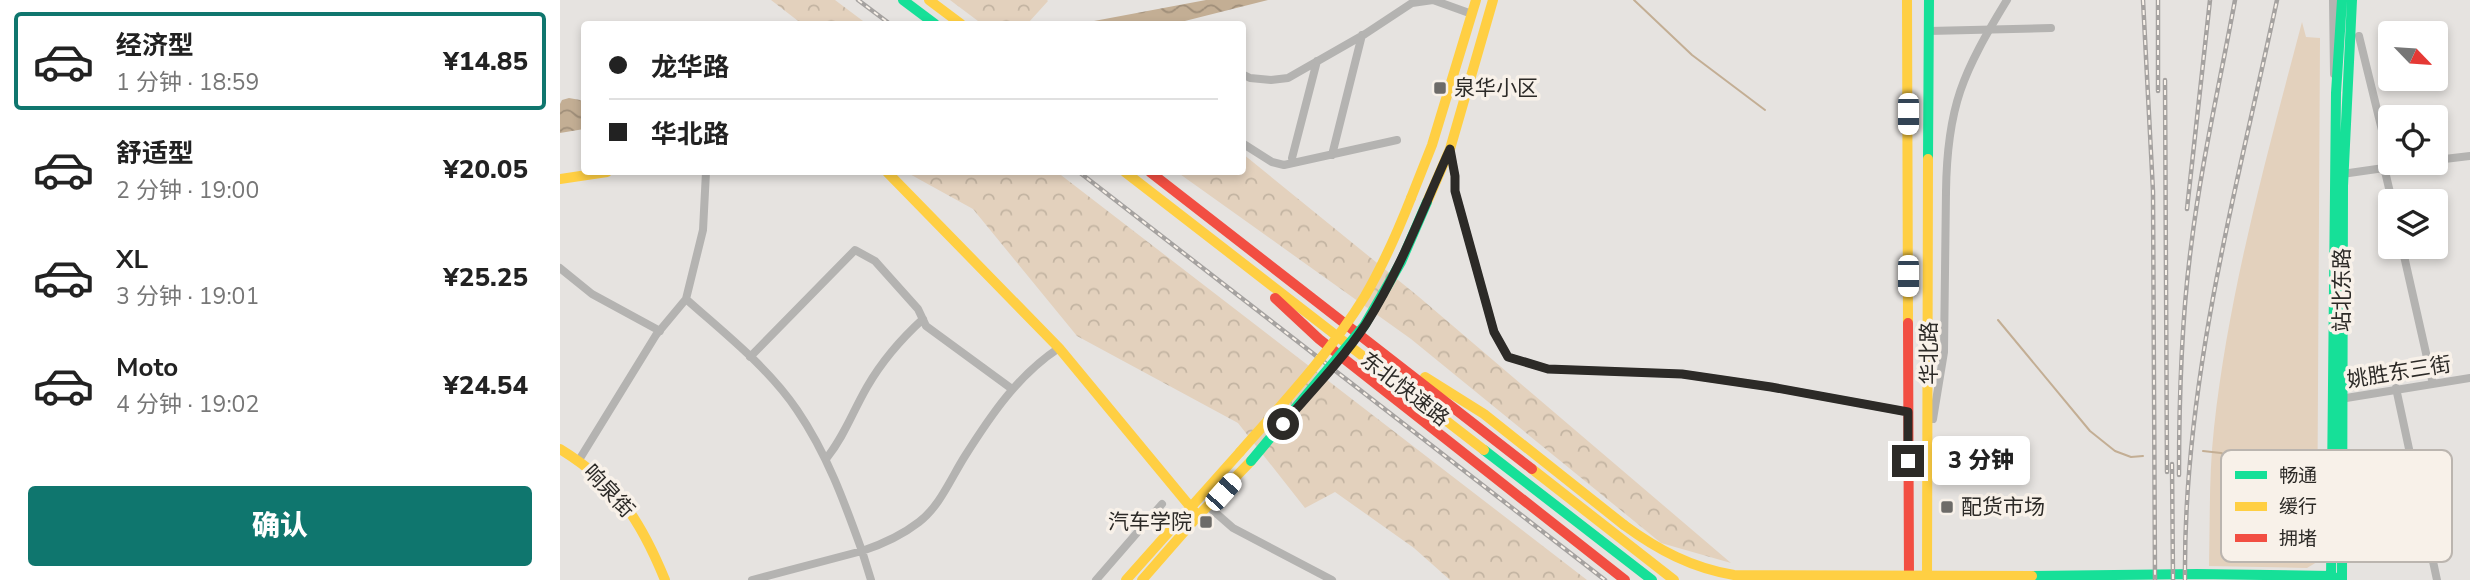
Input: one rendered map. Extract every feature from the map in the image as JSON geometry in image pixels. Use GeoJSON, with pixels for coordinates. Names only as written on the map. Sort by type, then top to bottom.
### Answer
{"type":"FeatureCollection","features":[{"type":"Feature","properties":{"kind":"main road"},"geometry":{"type":"LineString","coordinates":[[903,0],[931,21]]}},
{"type":"Feature","properties":{"kind":"main road"},"geometry":{"type":"LineString","coordinates":[[929,0],[957,21]]}},
{"type":"Feature","properties":{"kind":"main road"},"geometry":{"type":"LineString","coordinates":[[1126,580],[1326,351],[1357,308],[1388,251],[1432,145],[1476,0]]}},
{"type":"Feature","properties":{"kind":"main road"},"geometry":{"type":"LineString","coordinates":[[1142,580],[1251,461],[1364,326],[1401,262],[1450,149],[1493,0]]}},
{"type":"Feature","properties":{"kind":"main road","name":"华北路"},"geometry":{"type":"LineString","coordinates":[[1908,0],[1909,580]]}},
{"type":"Feature","properties":{"kind":"main road","name":"华北路"},"geometry":{"type":"LineString","coordinates":[[1927,580],[1928,0]]}},
{"type":"Feature","properties":{"kind":"main road","name":"站北东路"},"geometry":{"type":"LineString","coordinates":[[2340,174],[2336,93],[2342,0]]}},
{"type":"Feature","properties":{"kind":"main road","name":"站北东路"},"geometry":{"type":"LineString","coordinates":[[2337,450],[2340,174],[2352,0]]}},
{"type":"Feature","properties":{"kind":"main road"},"geometry":{"type":"LineString","coordinates":[[560,179],[587,175]]}},
{"type":"Feature","properties":{"kind":"main road"},"geometry":{"type":"LineString","coordinates":[[890,175],[1059,348],[1198,516]]}},
{"type":"Feature","properties":{"kind":"main road","name":"东北快速路"},"geometry":{"type":"LineString","coordinates":[[1129,175],[1652,580]]}},
{"type":"Feature","properties":{"kind":"main road","name":"东北快速路"},"geometry":{"type":"LineString","coordinates":[[1154,175],[1674,580]]}},
{"type":"Feature","properties":{"kind":"main road"},"geometry":{"type":"LineString","coordinates":[[1238,260],[1302,323],[1625,580]]}},
{"type":"Feature","properties":{"kind":"main road"},"geometry":{"type":"LineString","coordinates":[[1382,353],[1484,414],[1649,544],[1677,560],[1706,570],[1734,575],[2197,574],[2336,579]]}},
{"type":"Feature","properties":{"kind":"main road","name":"响泉街"},"geometry":{"type":"LineString","coordinates":[[560,449],[579,460],[625,503],[649,540],[665,580]]}},
{"type":"Feature","properties":{"kind":"main road"},"geometry":{"type":"LineString","coordinates":[[1926,517],[1937,580]]}},
{"type":"Feature","properties":{"kind":"street"},"geometry":{"type":"LineString","coordinates":[[1246,76],[1270,80],[1288,78],[1362,36],[1412,3],[1433,0],[1472,14]]}},
{"type":"Feature","properties":{"kind":"street"},"geometry":{"type":"LineString","coordinates":[[1929,443],[1944,352],[1949,130],[1957,96],[1975,52],[2007,0]]}},
{"type":"Feature","properties":{"kind":"street"},"geometry":{"type":"LineString","coordinates":[[2333,0],[2332,59],[2336,93]]}},
{"type":"Feature","properties":{"kind":"street"},"geometry":{"type":"LineString","coordinates":[[1929,31],[2051,28]]}},
{"type":"Feature","properties":{"kind":"street"},"geometry":{"type":"LineString","coordinates":[[1332,155],[1362,36]]}},
{"type":"Feature","properties":{"kind":"street"},"geometry":{"type":"LineString","coordinates":[[2359,37],[2378,125]]}},
{"type":"Feature","properties":{"kind":"street"},"geometry":{"type":"LineString","coordinates":[[1293,163],[1292,158],[1317,61]]}},
{"type":"Feature","properties":{"kind":"street"},"geometry":{"type":"LineString","coordinates":[[1246,145],[1272,162],[1284,165],[1396,140]]}},
{"type":"Feature","properties":{"kind":"street"},"geometry":{"type":"LineString","coordinates":[[1450,149],[1458,203],[1494,332],[1508,357],[1548,369],[1682,374],[1908,412]]}},
{"type":"Feature","properties":{"kind":"street"},"geometry":{"type":"LineString","coordinates":[[2448,159],[2470,156]]}},
{"type":"Feature","properties":{"kind":"street"},"geometry":{"type":"LineString","coordinates":[[2340,174],[2378,168]]}},
{"type":"Feature","properties":{"kind":"street"},"geometry":{"type":"LineString","coordinates":[[579,460],[660,331],[686,299],[703,230],[706,175]]}},
{"type":"Feature","properties":{"kind":"street"},"geometry":{"type":"LineString","coordinates":[[750,357],[855,250],[875,261],[918,309],[926,326],[1012,389]]}},
{"type":"Feature","properties":{"kind":"street"},"geometry":{"type":"LineString","coordinates":[[2405,259],[2433,384]]}},
{"type":"Feature","properties":{"kind":"street"},"geometry":{"type":"LineString","coordinates":[[560,268],[592,293],[660,331]]}},
{"type":"Feature","properties":{"kind":"street"},"geometry":{"type":"LineString","coordinates":[[686,299],[750,357],[795,408],[836,480],[871,580]]}},
{"type":"Feature","properties":{"kind":"street"},"geometry":{"type":"LineString","coordinates":[[826,459],[842,438],[879,368],[892,350],[923,319]]}},
{"type":"Feature","properties":{"kind":"street"},"geometry":{"type":"LineString","coordinates":[[752,580],[862,551],[892,540],[920,521],[934,507],[966,454],[1012,389],[1037,363],[1059,348]]}},
{"type":"Feature","properties":{"kind":"street","name":"姚胜东三街"},"geometry":{"type":"LineString","coordinates":[[2337,399],[2470,378]]}},
{"type":"Feature","properties":{"kind":"street"},"geometry":{"type":"LineString","coordinates":[[2396,388],[2409,450]]}},
{"type":"Feature","properties":{"kind":"street"},"geometry":{"type":"LineString","coordinates":[[1096,580],[1163,504]]}},
{"type":"Feature","properties":{"kind":"street"},"geometry":{"type":"LineString","coordinates":[[1209,507],[1233,528],[1332,580]]}},
{"type":"Feature","properties":{"kind":"street"},"geometry":{"type":"LineString","coordinates":[[2433,562],[2437,580]]}},
{"type":"Feature","properties":{"kind":"green space"},"geometry":{"type":"Polygon","coordinates":[[[771,0],[835,0],[863,21],[798,21],[771,0]]]}},
{"type":"Feature","properties":{"kind":"green space"},"geometry":{"type":"Polygon","coordinates":[[[950,0],[1048,1],[1030,21],[978,21],[950,0]]]}},
{"type":"Feature","properties":{"kind":"green space"},"geometry":{"type":"Polygon","coordinates":[[[2302,22],[2306,37],[2320,38],[2318,450],[2221,450],[2221,562],[2317,562],[2307,568],[2209,566],[2212,445],[2221,376],[2250,223],[2302,22]]]}},
{"type":"Feature","properties":{"kind":"green space"},"geometry":{"type":"Polygon","coordinates":[[[1246,156],[1419,297],[1731,563],[1661,543],[1411,339],[1181,175],[1246,175],[1246,156]]]}},
{"type":"Feature","properties":{"kind":"green space"},"geometry":{"type":"Polygon","coordinates":[[[911,175],[1061,175],[1587,580],[1450,580],[1414,548],[1335,492],[1305,508],[1238,423],[1077,336],[973,209],[911,175]]]}},
{"type":"Feature","properties":{"kind":"water"},"geometry":{"type":"Polygon","coordinates":[[[1206,0],[1268,0],[1185,21],[1094,21],[1206,0]]]}},
{"type":"Feature","properties":{"kind":"water"},"geometry":{"type":"Polygon","coordinates":[[[569,98],[581,101],[581,130],[560,133],[562,100],[569,98]]]}},
{"type":"Feature","properties":{"kind":"waterway"},"geometry":{"type":"LineString","coordinates":[[1634,0],[1692,55],[1765,110]]}},
{"type":"Feature","properties":{"kind":"waterway"},"geometry":{"type":"LineString","coordinates":[[1998,320],[2090,431],[2115,451],[2131,457],[2143,456]]}},
{"type":"Feature","properties":{"kind":"waterway"},"geometry":{"type":"LineString","coordinates":[[2203,451],[2221,453]]}},
{"type":"Feature","properties":{"kind":"railway"},"geometry":{"type":"LineString","coordinates":[[858,0],[886,21]]}},
{"type":"Feature","properties":{"kind":"railway"},"geometry":{"type":"LineString","coordinates":[[2143,0],[2153,191],[2155,580]]}},
{"type":"Feature","properties":{"kind":"railway"},"geometry":{"type":"LineString","coordinates":[[2158,0],[2158,91]]}},
{"type":"Feature","properties":{"kind":"railway"},"geometry":{"type":"LineString","coordinates":[[2187,209],[2210,0]]}},
{"type":"Feature","properties":{"kind":"railway"},"geometry":{"type":"LineString","coordinates":[[2179,475],[2181,361],[2188,275],[2200,185],[2235,0]]}},
{"type":"Feature","properties":{"kind":"railway"},"geometry":{"type":"LineString","coordinates":[[2185,580],[2187,506],[2202,360],[2229,216],[2277,0]]}},
{"type":"Feature","properties":{"kind":"railway"},"geometry":{"type":"LineString","coordinates":[[2165,80],[2167,472]]}},
{"type":"Feature","properties":{"kind":"railway"},"geometry":{"type":"LineString","coordinates":[[1083,175],[1605,580]]}},
{"type":"Feature","properties":{"kind":"railway"},"geometry":{"type":"LineString","coordinates":[[2172,464],[2173,580]]}},
{"type":"Feature","properties":{"kind":"traffic: fast"},"geometry":{"type":"LineString","coordinates":[[903,0],[931,21]]}},
{"type":"Feature","properties":{"kind":"traffic: fast"},"geometry":{"type":"LineString","coordinates":[[1928,159],[1929,0]]}},
{"type":"Feature","properties":{"kind":"traffic: fast"},"geometry":{"type":"LineString","coordinates":[[2332,450],[2336,93],[2342,0]]}},
{"type":"Feature","properties":{"kind":"traffic: fast"},"geometry":{"type":"LineString","coordinates":[[2342,450],[2343,186],[2352,0]]}},
{"type":"Feature","properties":{"kind":"traffic: fast"},"geometry":{"type":"LineString","coordinates":[[1251,461],[1364,326],[1401,262],[1427,202]]}},
{"type":"Feature","properties":{"kind":"traffic: fast"},"geometry":{"type":"LineString","coordinates":[[1484,450],[1652,580]]}},
{"type":"Feature","properties":{"kind":"traffic: fast"},"geometry":{"type":"LineString","coordinates":[[2331,562],[2331,580]]}},
{"type":"Feature","properties":{"kind":"traffic: fast"},"geometry":{"type":"LineString","coordinates":[[2342,562],[2342,580]]}},
{"type":"Feature","properties":{"kind":"traffic: fast"},"geometry":{"type":"LineString","coordinates":[[2032,576],[2197,574],[2331,576],[2341,580]]}},
{"type":"Feature","properties":{"kind":"traffic: slow"},"geometry":{"type":"LineString","coordinates":[[929,0],[957,21]]}},
{"type":"Feature","properties":{"kind":"traffic: slow"},"geometry":{"type":"LineString","coordinates":[[1411,198],[1432,145],[1476,0]]}},
{"type":"Feature","properties":{"kind":"traffic: slow"},"geometry":{"type":"LineString","coordinates":[[1427,202],[1450,149],[1493,0]]}},
{"type":"Feature","properties":{"kind":"traffic: slow"},"geometry":{"type":"LineString","coordinates":[[1907,0],[1908,323]]}},
{"type":"Feature","properties":{"kind":"traffic: slow"},"geometry":{"type":"LineString","coordinates":[[1927,580],[1928,159]]}},
{"type":"Feature","properties":{"kind":"traffic: slow"},"geometry":{"type":"LineString","coordinates":[[560,179],[587,175]]}},
{"type":"Feature","properties":{"kind":"traffic: slow"},"geometry":{"type":"LineString","coordinates":[[890,175],[1059,348],[1198,516]]}},
{"type":"Feature","properties":{"kind":"traffic: slow"},"geometry":{"type":"LineString","coordinates":[[1129,175],[1484,450]]}},
{"type":"Feature","properties":{"kind":"traffic: slow"},"geometry":{"type":"LineString","coordinates":[[1240,452],[1306,377],[1351,317],[1378,272],[1411,198]]}},
{"type":"Feature","properties":{"kind":"traffic: slow"},"geometry":{"type":"LineString","coordinates":[[1425,377],[1484,414],[1624,525]]}},
{"type":"Feature","properties":{"kind":"traffic: slow"},"geometry":{"type":"LineString","coordinates":[[560,449],[580,462],[612,490],[636,521],[665,580]]}},
{"type":"Feature","properties":{"kind":"traffic: slow"},"geometry":{"type":"LineString","coordinates":[[1126,580],[1240,452]]}},
{"type":"Feature","properties":{"kind":"traffic: slow"},"geometry":{"type":"LineString","coordinates":[[1142,580],[1251,461]]}},
{"type":"Feature","properties":{"kind":"traffic: slow"},"geometry":{"type":"LineString","coordinates":[[1532,469],[1674,580]]}},
{"type":"Feature","properties":{"kind":"traffic: slow"},"geometry":{"type":"LineString","coordinates":[[1624,525],[1676,557],[1704,568],[1734,575],[2032,576]]}},
{"type":"Feature","properties":{"kind":"traffic: jam"},"geometry":{"type":"LineString","coordinates":[[1154,175],[1532,469]]}},
{"type":"Feature","properties":{"kind":"traffic: jam"},"geometry":{"type":"LineString","coordinates":[[1275,298],[1319,339],[1625,580]]}},
{"type":"Feature","properties":{"kind":"traffic: jam"},"geometry":{"type":"LineString","coordinates":[[1908,323],[1909,580]]}},
{"type":"Feature","properties":{"kind":"place","name":"泉华小区"},"geometry":{"type":"Point","coordinates":[1440,88]}},
{"type":"Feature","properties":{"kind":"place","name":"配货市场"},"geometry":{"type":"Point","coordinates":[1947,507]}},
{"type":"Feature","properties":{"kind":"place","name":"汽车学院"},"geometry":{"type":"Point","coordinates":[1206,522]}},
{"type":"Feature","properties":{"kind":"route"},"geometry":{"type":"LineString","coordinates":[[1283,424],[1340,358],[1384,294],[1401,262],[1450,149],[1455,191],[1494,332],[1508,357],[1548,369],[1682,374],[1908,412],[1908,461]]}}]}
